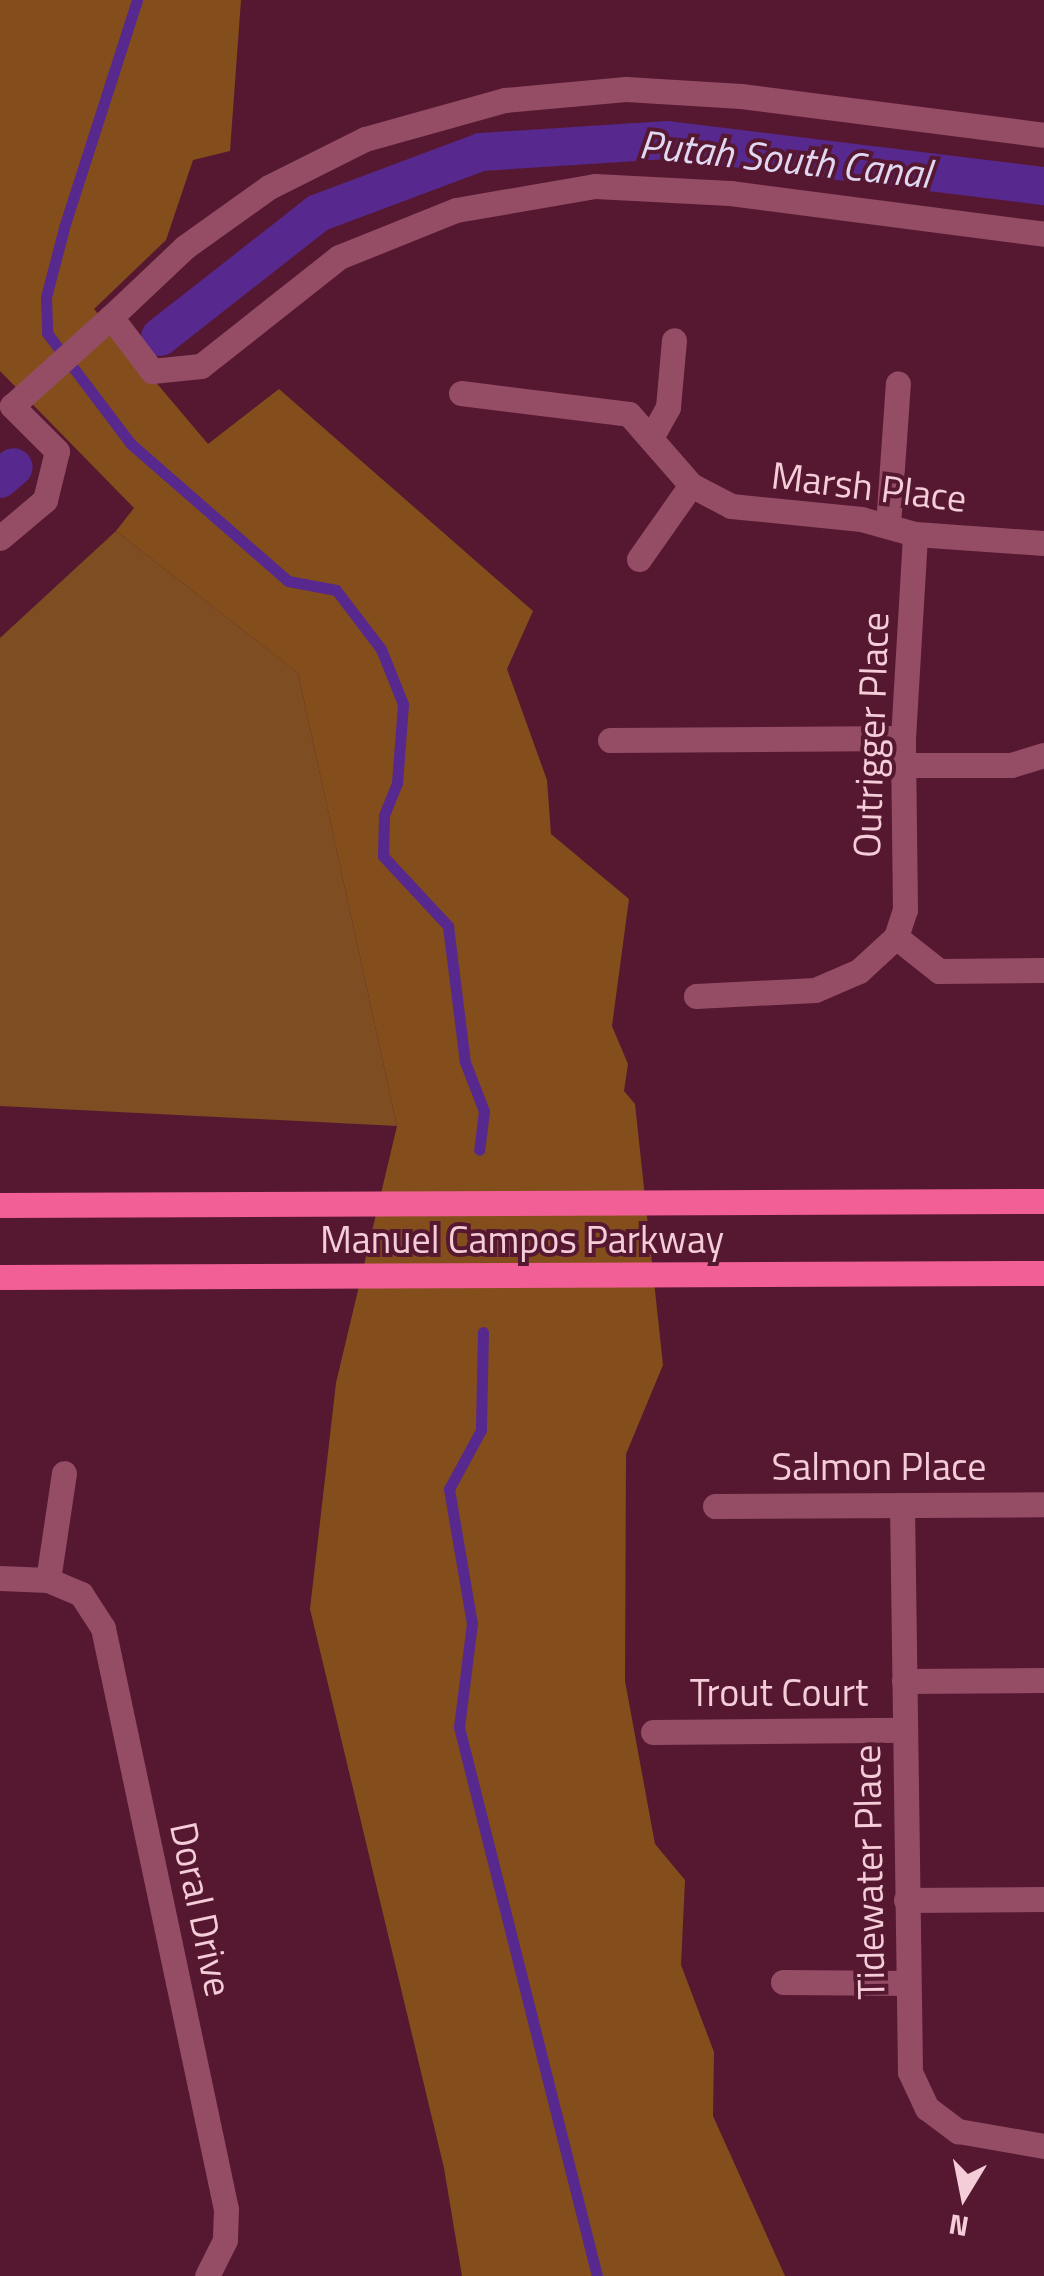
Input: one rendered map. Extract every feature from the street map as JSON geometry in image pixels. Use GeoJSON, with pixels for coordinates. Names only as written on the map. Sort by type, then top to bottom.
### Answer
{"type":"FeatureCollection","features":[{"type":"Feature","properties":{"kind":"main road","name":"Manuel Campos Parkway"},"geometry":{"type":"LineString","coordinates":[[0,1204],[1044,1200]]}},
{"type":"Feature","properties":{"kind":"main road","name":"Manuel Campos Parkway"},"geometry":{"type":"LineString","coordinates":[[0,1277],[1044,1273]]}},
{"type":"Feature","properties":{"kind":"street"},"geometry":{"type":"LineString","coordinates":[[0,538],[46,500],[57,451],[14,404],[185,247],[269,186],[365,138],[506,100],[626,88],[741,96],[1044,135]]}},
{"type":"Feature","properties":{"kind":"street"},"geometry":{"type":"LineString","coordinates":[[104,323],[152,372],[201,366],[339,257],[456,210],[595,186],[730,193],[1044,234]]}},
{"type":"Feature","properties":{"kind":"street"},"geometry":{"type":"LineString","coordinates":[[652,436],[668,407],[674,340]]}},
{"type":"Feature","properties":{"kind":"street"},"geometry":{"type":"LineString","coordinates":[[888,526],[898,382]]}},
{"type":"Feature","properties":{"kind":"street","name":"Marsh Place"},"geometry":{"type":"LineString","coordinates":[[461,393],[609,407],[629,414],[691,485],[756,512],[888,526],[915,534],[1044,542]]}},
{"type":"Feature","properties":{"kind":"street"},"geometry":{"type":"LineString","coordinates":[[639,559],[691,485]]}},
{"type":"Feature","properties":{"kind":"street","name":"Outrigger Place"},"geometry":{"type":"LineString","coordinates":[[896,936],[905,910],[903,738],[915,534]]}},
{"type":"Feature","properties":{"kind":"street"},"geometry":{"type":"LineString","coordinates":[[610,740],[903,738]]}},
{"type":"Feature","properties":{"kind":"street"},"geometry":{"type":"LineString","coordinates":[[903,765],[1011,765],[1044,756]]}},
{"type":"Feature","properties":{"kind":"street"},"geometry":{"type":"LineString","coordinates":[[696,996],[816,990],[860,972],[896,936],[939,971],[1044,970]]}},
{"type":"Feature","properties":{"kind":"street"},"geometry":{"type":"LineString","coordinates":[[0,1578],[48,1580],[64,1473]]}},
{"type":"Feature","properties":{"kind":"street","name":"Salmon Place"},"geometry":{"type":"LineString","coordinates":[[715,1506],[1044,1504]]}},
{"type":"Feature","properties":{"kind":"street","name":"Tidewater Place"},"geometry":{"type":"LineString","coordinates":[[902,1505],[910,2072],[927,2108],[958,2132],[1044,2146]]}},
{"type":"Feature","properties":{"kind":"street","name":"Doral Drive"},"geometry":{"type":"LineString","coordinates":[[48,1580],[80,1594],[103,1628],[226,2209],[225,2240],[208,2276]]}},
{"type":"Feature","properties":{"kind":"street"},"geometry":{"type":"LineString","coordinates":[[904,1681],[1044,1680]]}},
{"type":"Feature","properties":{"kind":"street","name":"Trout Court"},"geometry":{"type":"LineString","coordinates":[[653,1732],[905,1730]]}},
{"type":"Feature","properties":{"kind":"street"},"geometry":{"type":"LineString","coordinates":[[906,1900],[1044,1899]]}},
{"type":"Feature","properties":{"kind":"street"},"geometry":{"type":"LineString","coordinates":[[783,1982],[908,1983]]}},
{"type":"Feature","properties":{"kind":"shaded area"},"geometry":{"type":"Polygon","coordinates":[[[0,0],[241,0],[230,151],[193,160],[166,240],[94,309],[208,444],[279,389],[533,611],[507,669],[547,780],[551,834],[629,899],[612,1026],[628,1064],[624,1091],[635,1104],[663,1365],[626,1454],[625,1681],[655,1844],[685,1880],[681,1965],[714,2052],[713,2116],[785,2276],[462,2276],[444,2168],[310,1609],[336,1383],[397,1126],[298,673],[116,531],[134,508],[0,371],[0,0]]]}},
{"type":"Feature","properties":{"kind":"shaded area"},"geometry":{"type":"Polygon","coordinates":[[[116,531],[298,673],[397,1126],[0,1106],[0,638],[116,531]]]}},
{"type":"Feature","properties":{"kind":"waterway"},"geometry":{"type":"LineString","coordinates":[[137,0],[64,228],[46,297],[47,333],[131,444],[288,581],[336,590],[381,649],[403,704],[397,783],[384,816],[383,856],[448,926],[465,1062],[484,1111],[479,1150]]}},
{"type":"Feature","properties":{"kind":"waterway","name":"Putah South Canal"},"geometry":{"type":"LineString","coordinates":[[160,337],[318,213],[481,152],[668,140],[1044,186]]}},
{"type":"Feature","properties":{"kind":"waterway","name":"Putah South Canal"},"geometry":{"type":"LineString","coordinates":[[0,479],[14,467]]}},
{"type":"Feature","properties":{"kind":"waterway"},"geometry":{"type":"LineString","coordinates":[[483,1332],[481,1430],[449,1489],[472,1623],[459,1727],[597,2276]]}}]}
